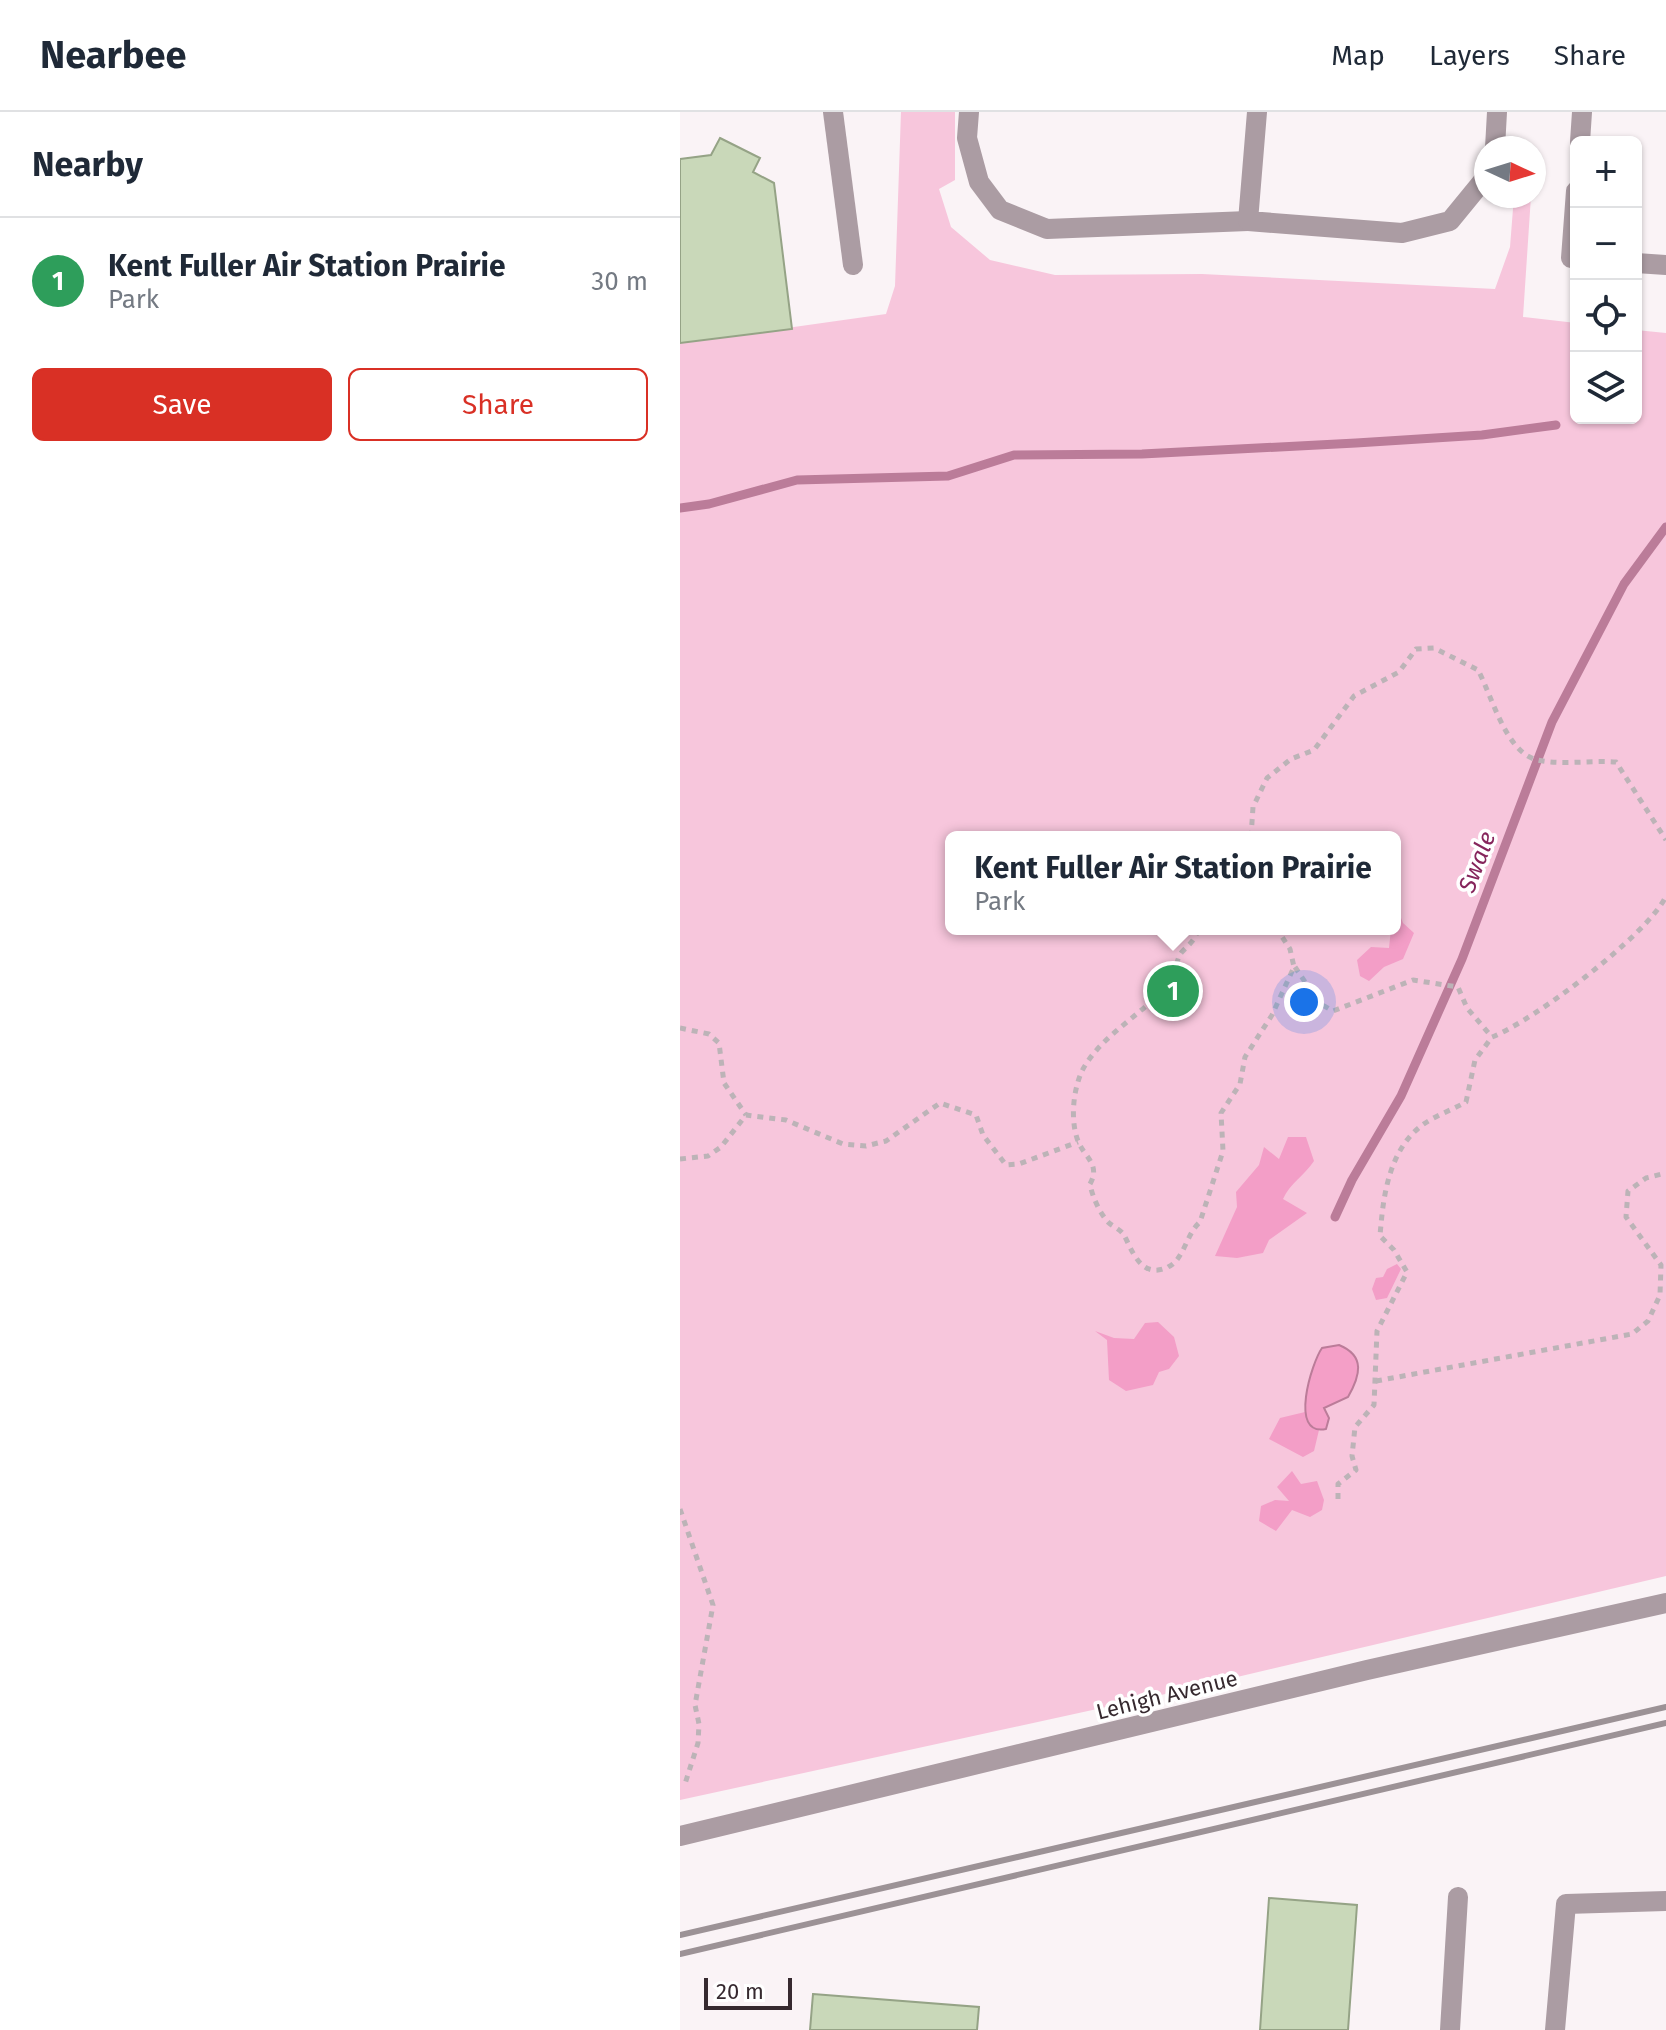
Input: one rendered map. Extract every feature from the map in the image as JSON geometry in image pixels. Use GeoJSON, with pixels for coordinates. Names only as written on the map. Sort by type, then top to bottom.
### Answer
{"type":"FeatureCollection","features":[{"type":"Feature","properties":{"kind":"street"},"geometry":{"type":"LineString","coordinates":[[833,112],[853,265]]}},
{"type":"Feature","properties":{"kind":"street"},"geometry":{"type":"LineString","coordinates":[[969,112],[967,138],[979,182],[1000,210],[1047,229],[1248,221],[1402,233],[1450,221],[1474,192]]}},
{"type":"Feature","properties":{"kind":"street"},"geometry":{"type":"LineString","coordinates":[[1248,221],[1257,112]]}},
{"type":"Feature","properties":{"kind":"street"},"geometry":{"type":"LineString","coordinates":[[1496,136],[1497,112]]}},
{"type":"Feature","properties":{"kind":"street"},"geometry":{"type":"LineString","coordinates":[[1580,136],[1582,112]]}},
{"type":"Feature","properties":{"kind":"street"},"geometry":{"type":"LineString","coordinates":[[1642,263],[1666,265]]}},
{"type":"Feature","properties":{"kind":"street","name":"Lehigh Avenue"},"geometry":{"type":"LineString","coordinates":[[680,1836],[1367,1670],[1666,1603]]}},
{"type":"Feature","properties":{"kind":"street"},"geometry":{"type":"LineString","coordinates":[[1450,2030],[1458,1897]]}},
{"type":"Feature","properties":{"kind":"street"},"geometry":{"type":"LineString","coordinates":[[1555,2030],[1566,1904],[1666,1901]]}},
{"type":"Feature","properties":{"kind":"path"},"geometry":{"type":"LineString","coordinates":[[1251,831],[1253,807],[1267,778],[1291,759],[1314,750],[1354,696],[1399,672],[1416,649],[1434,648],[1478,670],[1502,725],[1521,751],[1533,758],[1553,761],[1616,762],[1666,840]]}},
{"type":"Feature","properties":{"kind":"path"},"geometry":{"type":"LineString","coordinates":[[1338,1499],[1338,1484],[1356,1470],[1352,1456],[1355,1427],[1374,1405],[1377,1331],[1407,1272],[1394,1250],[1380,1236],[1383,1188],[1399,1155],[1420,1127],[1466,1102],[1475,1060],[1492,1037],[1541,1011],[1587,975],[1641,926],[1666,896]]}},
{"type":"Feature","properties":{"kind":"path"},"geometry":{"type":"LineString","coordinates":[[1196,935],[1195,941],[1180,955],[1173,976],[1117,1030],[1083,1069],[1073,1106],[1078,1142],[1091,1157],[1094,1176],[1090,1184],[1091,1193],[1107,1221],[1123,1233],[1134,1259],[1153,1270],[1169,1267],[1179,1256],[1190,1230],[1200,1222],[1223,1151],[1221,1113],[1240,1084],[1245,1057],[1272,1015],[1294,967]]}},
{"type":"Feature","properties":{"kind":"path"},"geometry":{"type":"LineString","coordinates":[[1281,935],[1290,949],[1294,967],[1319,1003],[1333,1011],[1413,980],[1438,983],[1458,987],[1467,1008],[1492,1037]]}},
{"type":"Feature","properties":{"kind":"path"},"geometry":{"type":"LineString","coordinates":[[680,1028],[709,1034],[719,1043],[724,1083],[746,1115],[786,1120],[843,1144],[866,1146],[886,1141],[940,1103],[956,1105],[976,1115],[983,1135],[1006,1165],[1019,1164],[1078,1142]]}},
{"type":"Feature","properties":{"kind":"path"},"geometry":{"type":"LineString","coordinates":[[680,1159],[708,1156],[721,1147],[746,1115]]}},
{"type":"Feature","properties":{"kind":"path"},"geometry":{"type":"LineString","coordinates":[[1376,1381],[1632,1334],[1648,1321],[1660,1295],[1661,1265],[1626,1217],[1628,1191],[1646,1178],[1666,1173]]}},
{"type":"Feature","properties":{"kind":"path"},"geometry":{"type":"LineString","coordinates":[[680,1509],[713,1605],[695,1705],[699,1724],[698,1743],[684,1787]]}},
{"type":"Feature","properties":{"kind":"shaded area"},"geometry":{"type":"Polygon","coordinates":[[[901,112],[955,112],[955,180],[939,189],[951,227],[990,260],[1055,275],[1202,274],[1495,289],[1510,247],[1513,208],[1530,208],[1523,317],[1570,322],[1570,424],[1642,424],[1642,331],[1666,333],[1666,1576],[1161,1695],[680,1800],[680,343],[886,314],[895,286],[901,112]]]}},
{"type":"Feature","properties":{"kind":"shaded area"},"geometry":{"type":"Polygon","coordinates":[[[1401,918],[1414,933],[1403,959],[1384,967],[1369,981],[1360,976],[1357,960],[1371,947],[1389,948],[1390,935],[1401,935],[1401,918]]]}},
{"type":"Feature","properties":{"kind":"shaded area"},"geometry":{"type":"Polygon","coordinates":[[[1288,1137],[1306,1137],[1314,1161],[1283,1199],[1307,1213],[1269,1240],[1263,1253],[1237,1258],[1215,1256],[1237,1207],[1236,1192],[1259,1165],[1264,1147],[1279,1159],[1288,1137]]]}},
{"type":"Feature","properties":{"kind":"shaded area"},"geometry":{"type":"Polygon","coordinates":[[[1397,1264],[1401,1269],[1387,1298],[1376,1300],[1372,1289],[1376,1278],[1383,1277],[1387,1269],[1397,1264]]]}},
{"type":"Feature","properties":{"kind":"shaded area"},"geometry":{"type":"Polygon","coordinates":[[[1158,1322],[1174,1337],[1179,1356],[1169,1369],[1159,1372],[1153,1385],[1126,1391],[1109,1380],[1107,1340],[1095,1331],[1114,1338],[1134,1339],[1145,1323],[1158,1322]]]}},
{"type":"Feature","properties":{"kind":"shaded area"},"geometry":{"type":"Polygon","coordinates":[[[1339,1345],[1357,1361],[1358,1374],[1348,1397],[1324,1408],[1329,1418],[1326,1429],[1315,1428],[1308,1422],[1305,1411],[1313,1368],[1322,1348],[1339,1345]]]}},
{"type":"Feature","properties":{"kind":"shaded area"},"geometry":{"type":"Polygon","coordinates":[[[1305,1412],[1312,1427],[1319,1430],[1314,1451],[1303,1457],[1269,1439],[1280,1418],[1305,1412]]]}},
{"type":"Feature","properties":{"kind":"shaded area"},"geometry":{"type":"Polygon","coordinates":[[[1292,1471],[1301,1484],[1317,1481],[1324,1500],[1322,1510],[1310,1517],[1292,1510],[1276,1531],[1259,1521],[1261,1506],[1275,1500],[1289,1501],[1277,1487],[1292,1471]]]}},
{"type":"Feature","properties":{"kind":"building"},"geometry":{"type":"Polygon","coordinates":[[[720,138],[760,158],[753,172],[774,183],[792,329],[680,343],[680,159],[711,155],[720,138]]]}},
{"type":"Feature","properties":{"kind":"building"},"geometry":{"type":"Polygon","coordinates":[[[1269,1898],[1357,1905],[1348,2030],[1260,2030],[1269,1898]]]}},
{"type":"Feature","properties":{"kind":"building"},"geometry":{"type":"Polygon","coordinates":[[[813,1994],[979,2007],[977,2030],[810,2030],[813,1994]]]}},
{"type":"Feature","properties":{"kind":"waterway"},"geometry":{"type":"LineString","coordinates":[[680,508],[709,504],[797,480],[948,476],[1014,455],[1142,454],[1356,443],[1482,435],[1556,425]]}},
{"type":"Feature","properties":{"kind":"waterway","name":"Swale"},"geometry":{"type":"LineString","coordinates":[[1335,1217],[1352,1180],[1401,1096],[1462,959],[1552,722],[1624,584],[1666,527]]}},
{"type":"Feature","properties":{"kind":"railway"},"geometry":{"type":"LineString","coordinates":[[680,1935],[1666,1707]]}},
{"type":"Feature","properties":{"kind":"railway"},"geometry":{"type":"LineString","coordinates":[[680,1954],[1666,1723]]}},
{"type":"Feature","properties":{"kind":"place","name":"Kent Fuller Air Station Prairie"},"geometry":{"type":"Point","coordinates":[1173,991]}}]}
